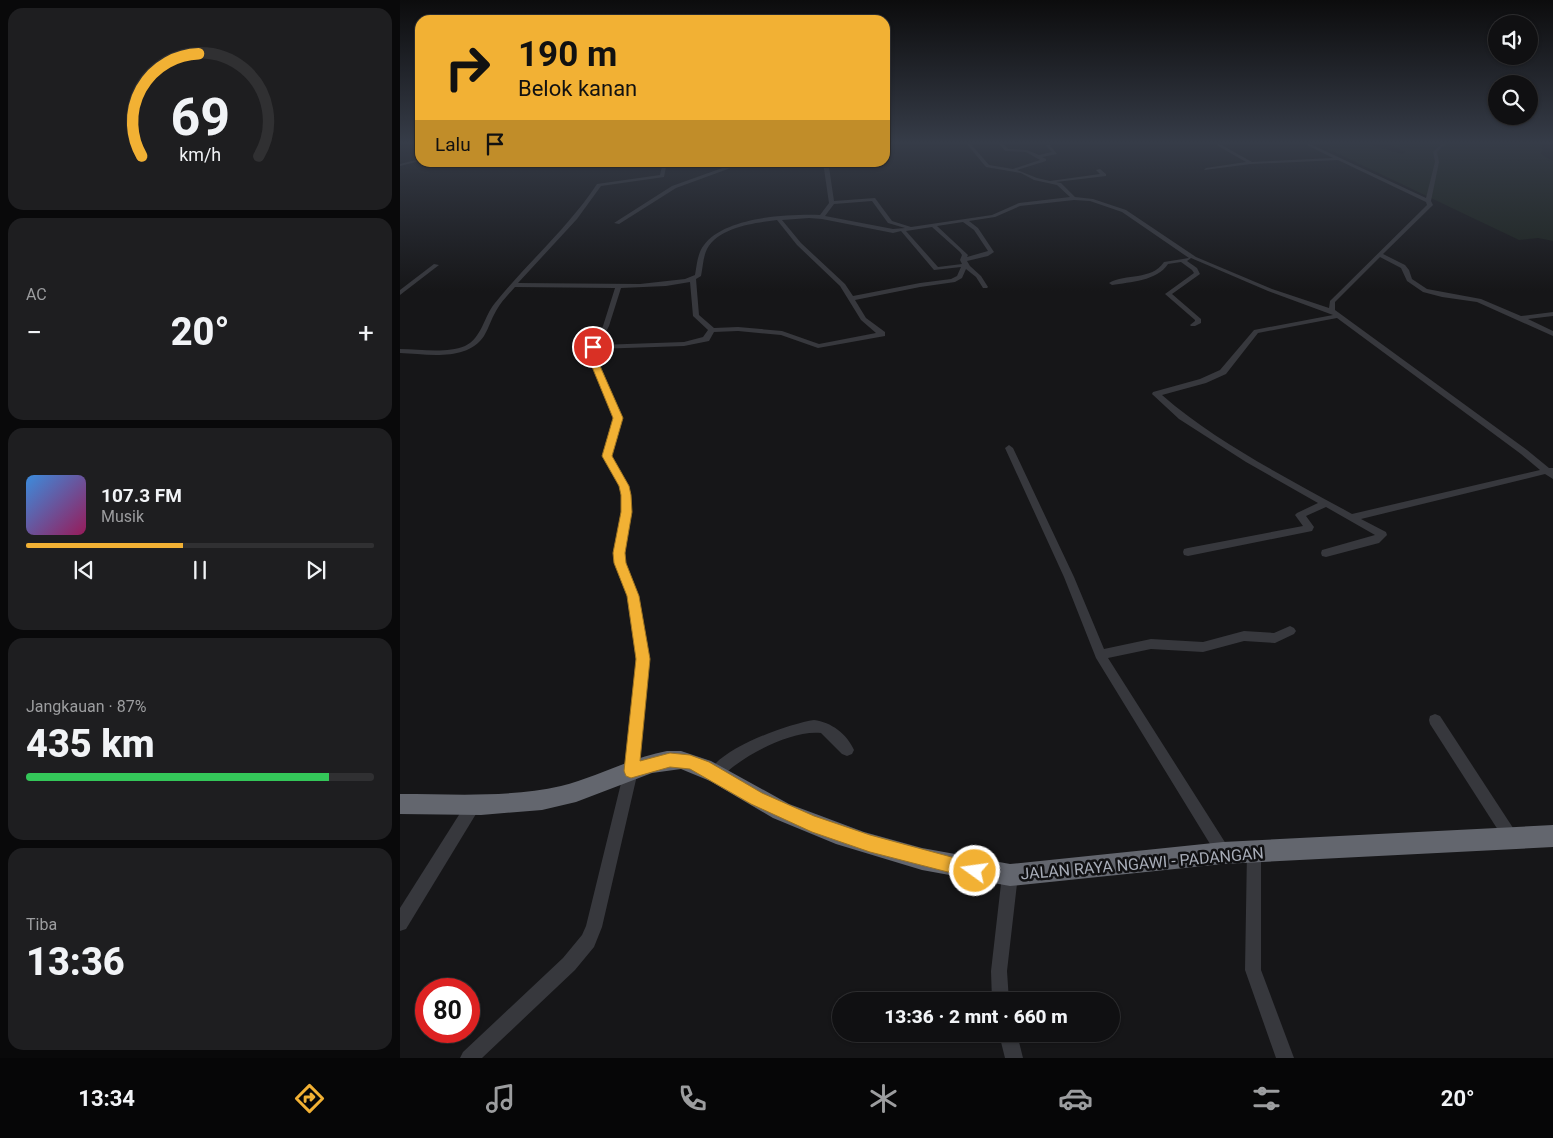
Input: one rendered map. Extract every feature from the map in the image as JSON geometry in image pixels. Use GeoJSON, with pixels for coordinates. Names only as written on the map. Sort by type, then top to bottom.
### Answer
{"type":"FeatureCollection","features":[{"type":"Feature","properties":{"kind":"highway","name":"JALAN RAYA NGAWI - PADANGAN"},"geometry":{"type":"LineString","coordinates":[[400,804],[474,804],[538,801],[589,788],[655,763],[681,760],[703,767],[756,799],[812,824],[870,843],[975,871],[1010,875],[1223,853],[1513,840],[1553,836]]}},
{"type":"Feature","properties":{"kind":"street"},"geometry":{"type":"LineString","coordinates":[[400,351],[448,351],[470,346],[483,333],[494,308],[587,205],[595,192]]}},
{"type":"Feature","properties":{"kind":"street"},"geometry":{"type":"LineString","coordinates":[[617,223],[665,192]]}},
{"type":"Feature","properties":{"kind":"street"},"geometry":{"type":"LineString","coordinates":[[829,192],[832,203]]}},
{"type":"Feature","properties":{"kind":"street"},"geometry":{"type":"LineString","coordinates":[[1068,192],[1074,198]]}},
{"type":"Feature","properties":{"kind":"street"},"geometry":{"type":"LineString","coordinates":[[1410,192],[1428,201]]}},
{"type":"Feature","properties":{"kind":"street"},"geometry":{"type":"LineString","coordinates":[[1335,314],[1330,306],[1332,302],[1430,207],[1428,201],[1430,192]]}},
{"type":"Feature","properties":{"kind":"street"},"geometry":{"type":"LineString","coordinates":[[514,285],[619,285],[671,283],[693,280],[698,276],[704,249],[716,236],[749,222],[822,217],[886,230],[903,230],[998,215],[1016,206],[1074,198],[1098,202],[1124,211],[1194,258],[1270,290],[1335,314],[1551,472]]}},
{"type":"Feature","properties":{"kind":"street"},"geometry":{"type":"LineString","coordinates":[[822,217],[832,203],[874,199],[890,222],[901,223],[912,228]]}},
{"type":"Feature","properties":{"kind":"street"},"geometry":{"type":"LineString","coordinates":[[693,280],[696,316],[712,330],[738,329],[782,333],[818,346],[882,334],[863,319],[843,286],[799,244],[779,219]]}},
{"type":"Feature","properties":{"kind":"street"},"geometry":{"type":"LineString","coordinates":[[903,230],[936,269],[964,263],[991,252],[976,229],[964,220]]}},
{"type":"Feature","properties":{"kind":"street"},"geometry":{"type":"LineString","coordinates":[[850,299],[920,285],[953,281],[960,277],[965,255],[933,225]]}},
{"type":"Feature","properties":{"kind":"street"},"geometry":{"type":"LineString","coordinates":[[1380,255],[1404,267],[1409,272],[1410,280],[1430,292],[1478,300],[1553,334]]}},
{"type":"Feature","properties":{"kind":"street"},"geometry":{"type":"LineString","coordinates":[[1112,284],[1143,278],[1162,269],[1166,263],[1194,258]]}},
{"type":"Feature","properties":{"kind":"street"},"geometry":{"type":"LineString","coordinates":[[1182,260],[1195,269],[1197,274],[1168,294],[1198,319],[1199,322],[1194,325]]}},
{"type":"Feature","properties":{"kind":"street"},"geometry":{"type":"LineString","coordinates":[[964,263],[980,278],[985,287]]}},
{"type":"Feature","properties":{"kind":"street"},"geometry":{"type":"LineString","coordinates":[[400,293],[436,265]]}},
{"type":"Feature","properties":{"kind":"street"},"geometry":{"type":"LineString","coordinates":[[469,1058],[570,964],[588,941],[594,927],[631,771],[643,659],[633,596],[620,563],[619,553],[627,512],[626,495],[624,486],[607,456],[618,418],[592,357],[593,347],[606,326],[619,285]]}},
{"type":"Feature","properties":{"kind":"street"},"geometry":{"type":"LineString","coordinates":[[1326,554],[1382,536],[1380,533],[1249,460],[1182,417],[1156,394],[1203,381],[1222,372],[1256,330],[1335,314]]}},
{"type":"Feature","properties":{"kind":"street"},"geometry":{"type":"LineString","coordinates":[[1519,318],[1553,314]]}},
{"type":"Feature","properties":{"kind":"street"},"geometry":{"type":"LineString","coordinates":[[593,347],[690,344],[706,339],[712,330]]}},
{"type":"Feature","properties":{"kind":"street"},"geometry":{"type":"LineString","coordinates":[[1009,448],[1069,577],[1100,655],[1223,853]]}},
{"type":"Feature","properties":{"kind":"street"},"geometry":{"type":"LineString","coordinates":[[1353,518],[1551,472]]}},
{"type":"Feature","properties":{"kind":"street"},"geometry":{"type":"LineString","coordinates":[[1188,552],[1308,529],[1309,527],[1300,515],[1327,503]]}},
{"type":"Feature","properties":{"kind":"street"},"geometry":{"type":"LineString","coordinates":[[1100,655],[1151,644],[1203,647],[1244,636],[1275,638],[1290,631]]}},
{"type":"Feature","properties":{"kind":"street"},"geometry":{"type":"LineString","coordinates":[[1435,720],[1513,840]]}},
{"type":"Feature","properties":{"kind":"street"},"geometry":{"type":"LineString","coordinates":[[715,774],[726,763],[750,749],[809,726],[820,726],[829,731],[847,750]]}},
{"type":"Feature","properties":{"kind":"street"},"geometry":{"type":"LineString","coordinates":[[400,923],[474,804]]}},
{"type":"Feature","properties":{"kind":"street"},"geometry":{"type":"LineString","coordinates":[[1254,851],[1253,970],[1285,1058]]}},
{"type":"Feature","properties":{"kind":"street"},"geometry":{"type":"LineString","coordinates":[[1000,992],[999,979],[1010,875]]}},
{"type":"Feature","properties":{"kind":"street"},"geometry":{"type":"LineString","coordinates":[[1010,1042],[1014,1058]]}},
{"type":"Feature","properties":{"kind":"shaded area"},"geometry":{"type":"Polygon","coordinates":[[[1419,192],[1553,192],[1553,241],[1538,238],[1519,240],[1419,192]]]}},
{"type":"Feature","properties":{"kind":"route"},"geometry":{"type":"LineString","coordinates":[[593,347],[592,357],[618,418],[618,424],[610,441],[607,456],[624,486],[626,495],[627,512],[619,553],[620,563],[633,596],[644,667],[631,771],[670,760],[690,762],[703,767],[756,799],[812,824],[870,843],[975,871]]}}]}
